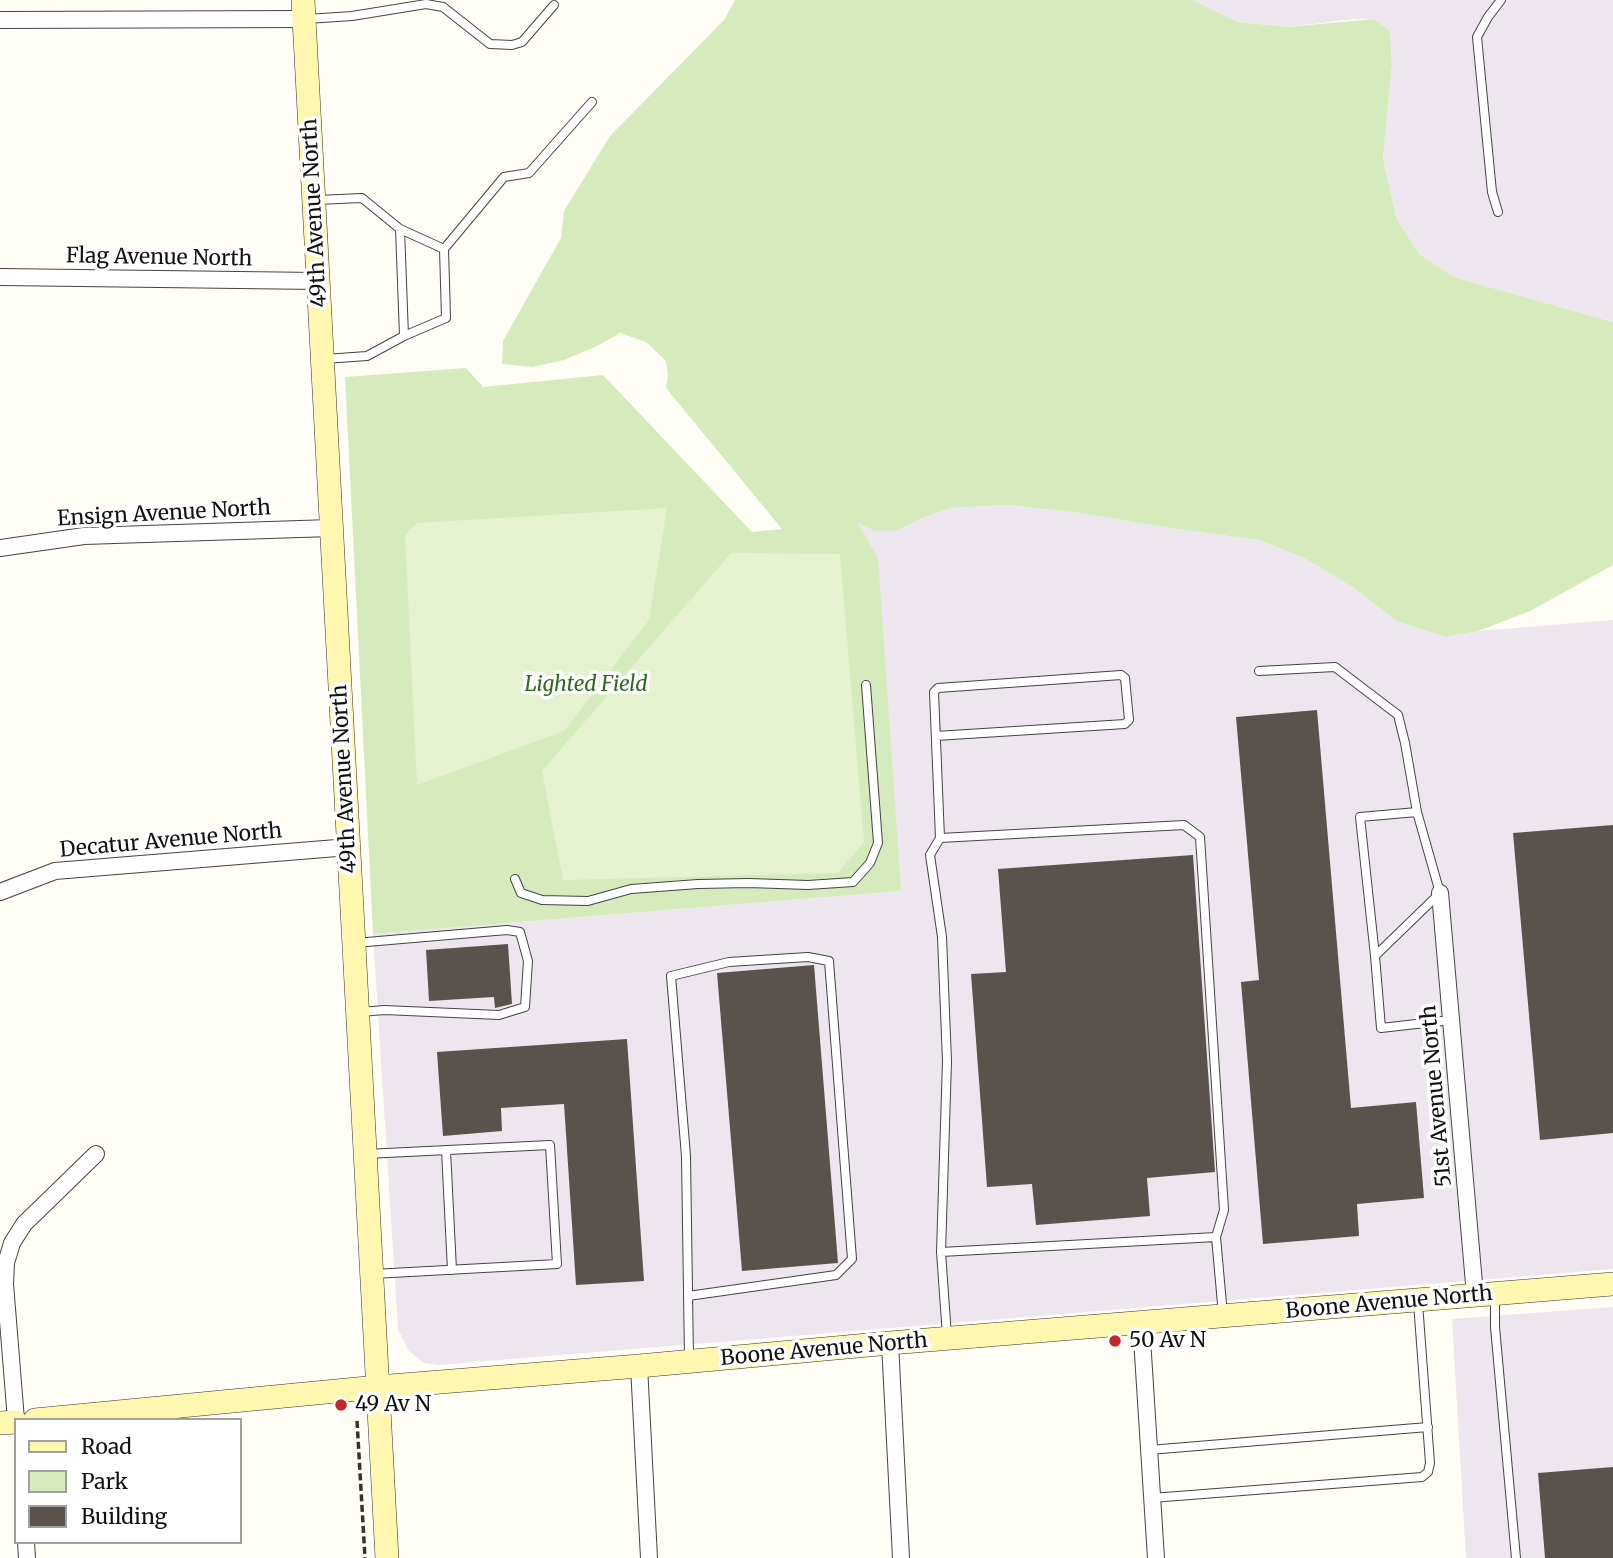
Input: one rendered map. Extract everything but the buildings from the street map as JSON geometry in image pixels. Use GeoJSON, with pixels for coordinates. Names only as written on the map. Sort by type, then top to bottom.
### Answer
{"type":"FeatureCollection","features":[{"type":"Feature","properties":{"kind":"street"},"geometry":{"type":"LineString","coordinates":[[0,20],[304,10]]}},
{"type":"Feature","properties":{"kind":"street","name":"49th Avenue North"},"geometry":{"type":"LineString","coordinates":[[304,10],[387,1558]]}},
{"type":"Feature","properties":{"kind":"street","name":"Flag Avenue North"},"geometry":{"type":"LineString","coordinates":[[0,277],[318,281]]}},
{"type":"Feature","properties":{"kind":"street","name":"Ensign Avenue North"},"geometry":{"type":"LineString","coordinates":[[0,548],[85,536],[331,528]]}},
{"type":"Feature","properties":{"kind":"street","name":"Decatur Avenue North"},"geometry":{"type":"LineString","coordinates":[[0,892],[55,871],[349,847]]}},
{"type":"Feature","properties":{"kind":"street","name":"51st Avenue North"},"geometry":{"type":"LineString","coordinates":[[1440,893],[1451,1020],[1485,1295]]}},
{"type":"Feature","properties":{"kind":"street"},"geometry":{"type":"LineString","coordinates":[[16,1418],[5,1284],[6,1263],[12,1243],[24,1224],[96,1154]]}},
{"type":"Feature","properties":{"kind":"street","name":"Boone Avenue North"},"geometry":{"type":"LineString","coordinates":[[56,1418],[378,1387],[1613,1284]]}},
{"type":"Feature","properties":{"kind":"street"},"geometry":{"type":"LineString","coordinates":[[1141,1323],[1156,1558]]}},
{"type":"Feature","properties":{"kind":"street"},"geometry":{"type":"LineString","coordinates":[[890,1343],[901,1558]]}},
{"type":"Feature","properties":{"kind":"street"},"geometry":{"type":"LineString","coordinates":[[639,1366],[649,1558]]}},
{"type":"Feature","properties":{"kind":"lane"},"geometry":{"type":"LineString","coordinates":[[1498,212],[1492,192],[1477,37],[1488,16],[1501,0]]}},
{"type":"Feature","properties":{"kind":"lane"},"geometry":{"type":"LineString","coordinates":[[304,10],[352,16],[427,2],[443,7],[490,44],[512,45],[522,42],[554,5]]}},
{"type":"Feature","properties":{"kind":"lane"},"geometry":{"type":"LineString","coordinates":[[323,359],[367,356],[446,318],[443,249],[504,177],[529,173],[592,102]]}},
{"type":"Feature","properties":{"kind":"lane"},"geometry":{"type":"LineString","coordinates":[[314,201],[362,198],[400,229],[443,249]]}},
{"type":"Feature","properties":{"kind":"lane"},"geometry":{"type":"LineString","coordinates":[[400,229],[404,336]]}},
{"type":"Feature","properties":{"kind":"lane"},"geometry":{"type":"LineString","coordinates":[[1259,671],[1335,667],[1398,715],[1417,812],[1440,893],[1375,956]]}},
{"type":"Feature","properties":{"kind":"lane"},"geometry":{"type":"LineString","coordinates":[[936,736],[1125,724],[1129,720],[1125,678],[1121,675],[938,688],[934,692],[940,838],[930,855],[942,937],[947,1061],[941,1252],[947,1339]]}},
{"type":"Feature","properties":{"kind":"lane"},"geometry":{"type":"LineString","coordinates":[[515,879],[521,893],[542,900],[588,901],[631,889],[698,884],[808,885],[853,882],[870,863],[878,843],[866,685]]}},
{"type":"Feature","properties":{"kind":"lane"},"geometry":{"type":"LineString","coordinates":[[1417,812],[1360,817],[1381,1028],[1451,1020]]}},
{"type":"Feature","properties":{"kind":"lane"},"geometry":{"type":"LineString","coordinates":[[940,838],[1184,825],[1200,836],[1224,1210],[1216,1237],[1223,1316]]}},
{"type":"Feature","properties":{"kind":"lane"},"geometry":{"type":"LineString","coordinates":[[354,943],[507,930],[520,932],[528,961],[525,1007],[499,1015],[384,1010],[358,1013]]}},
{"type":"Feature","properties":{"kind":"lane"},"geometry":{"type":"LineString","coordinates":[[688,1296],[836,1275],[852,1259],[830,961],[808,957],[729,962],[671,976],[686,1156],[688,1296],[689,1361]]}},
{"type":"Feature","properties":{"kind":"lane"},"geometry":{"type":"LineString","coordinates":[[366,1154],[550,1145],[557,1264],[372,1274]]}},
{"type":"Feature","properties":{"kind":"lane"},"geometry":{"type":"LineString","coordinates":[[446,1150],[452,1270]]}},
{"type":"Feature","properties":{"kind":"lane"},"geometry":{"type":"LineString","coordinates":[[941,1252],[1216,1237]]}},
{"type":"Feature","properties":{"kind":"lane"},"geometry":{"type":"LineString","coordinates":[[1485,1295],[1495,1327],[1516,1558]]}},
{"type":"Feature","properties":{"kind":"lane"},"geometry":{"type":"LineString","coordinates":[[1152,1498],[1422,1477],[1428,1472],[1430,1463],[1418,1300]]}},
{"type":"Feature","properties":{"kind":"lane"},"geometry":{"type":"LineString","coordinates":[[1149,1450],[1427,1427]]}},
{"type":"Feature","properties":{"kind":"path"},"geometry":{"type":"LineString","coordinates":[[357,1420],[365,1558]]}},
{"type":"Feature","properties":{"kind":"shaded area"},"geometry":{"type":"Polygon","coordinates":[[[1193,0],[1613,0],[1613,322],[1454,277],[1419,254],[1396,217],[1383,157],[1392,64],[1390,32],[1374,19],[1288,27],[1238,22],[1193,0]]]}},
{"type":"Feature","properties":{"kind":"shaded area"},"geometry":{"type":"Polygon","coordinates":[[[1007,505],[1080,513],[1259,540],[1304,558],[1354,588],[1398,622],[1446,637],[1478,631],[1613,620],[1613,1269],[438,1365],[424,1363],[409,1351],[398,1329],[373,934],[901,891],[856,521],[899,530],[951,508],[1007,505]]]}},
{"type":"Feature","properties":{"kind":"shaded area"},"geometry":{"type":"Polygon","coordinates":[[[1613,1307],[1613,1558],[1466,1558],[1452,1319],[1613,1307]]]}},
{"type":"Feature","properties":{"kind":"green space","name":"Lighted Field"},"geometry":{"type":"Polygon","coordinates":[[[735,0],[1193,0],[1238,22],[1288,27],[1374,19],[1390,31],[1392,64],[1383,158],[1396,217],[1419,254],[1454,277],[1613,322],[1613,565],[1530,611],[1478,631],[1446,637],[1398,622],[1354,588],[1304,558],[1259,540],[1080,513],[1007,505],[951,508],[899,530],[875,531],[857,522],[878,558],[901,891],[373,934],[345,377],[466,368],[483,387],[603,375],[752,532],[782,529],[666,388],[666,361],[646,342],[620,333],[564,360],[532,367],[502,364],[503,341],[561,238],[564,211],[610,136],[724,20],[735,0]]]}},
{"type":"Feature","properties":{"kind":"green space","name":"Lighted Field"},"geometry":{"type":"Polygon","coordinates":[[[667,508],[649,620],[564,731],[417,785],[405,535],[417,523],[667,508]]]}},
{"type":"Feature","properties":{"kind":"green space"},"geometry":{"type":"Polygon","coordinates":[[[731,553],[840,554],[864,842],[838,873],[563,880],[542,771],[731,553]]]}},
{"type":"Feature","properties":{"kind":"place","name":"50 Av N"},"geometry":{"type":"Point","coordinates":[1115,1341]}},
{"type":"Feature","properties":{"kind":"place","name":"49 Av N"},"geometry":{"type":"Point","coordinates":[341,1405]}}]}
